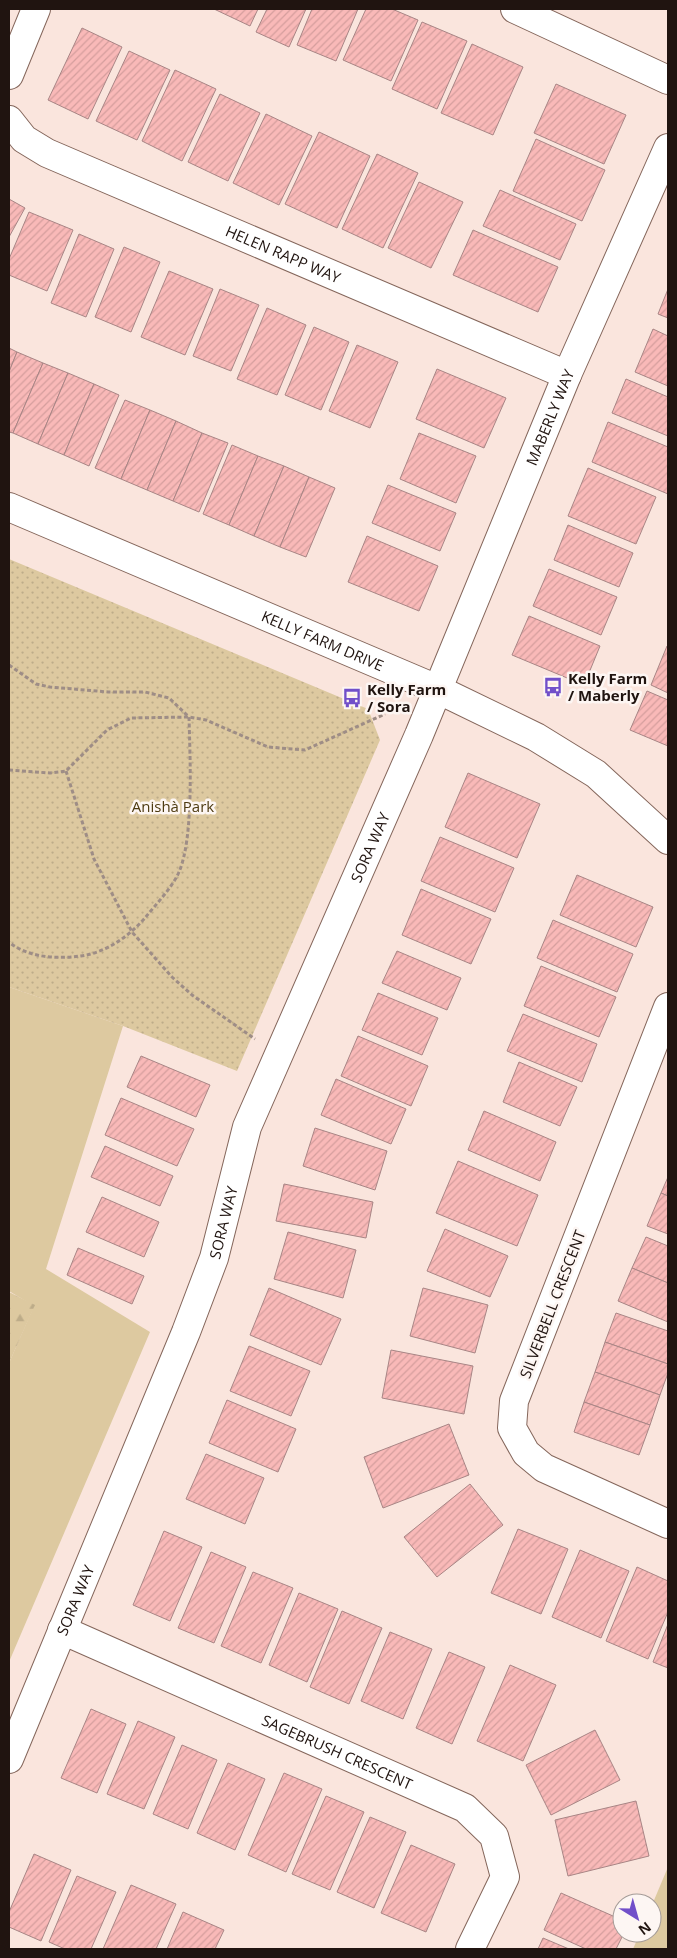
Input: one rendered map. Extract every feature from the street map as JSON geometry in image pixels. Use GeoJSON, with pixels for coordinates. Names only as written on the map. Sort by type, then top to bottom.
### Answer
{"type":"FeatureCollection","features":[{"type":"Feature","properties":{"kind":"street"},"geometry":{"type":"LineString","coordinates":[[9,74],[36,9]]}},
{"type":"Feature","properties":{"kind":"street"},"geometry":{"type":"LineString","coordinates":[[516,9],[668,80]]}},
{"type":"Feature","properties":{"kind":"street","name":"HELEN RAPP WAY"},"geometry":{"type":"LineString","coordinates":[[9,120],[24,139],[47,153],[567,375]]}},
{"type":"Feature","properties":{"kind":"street","name":"MABERLY WAY"},"geometry":{"type":"LineString","coordinates":[[437,689],[567,375],[668,148]]}},
{"type":"Feature","properties":{"kind":"street","name":"KELLY FARM DRIVE"},"geometry":{"type":"LineString","coordinates":[[9,507],[437,689],[536,737],[596,774],[668,840]]}},
{"type":"Feature","properties":{"kind":"street","name":"SORA WAY"},"geometry":{"type":"LineString","coordinates":[[9,1759],[186,1332],[214,1258],[247,1127],[437,689]]}},
{"type":"Feature","properties":{"kind":"street","name":"SILVERBELL CRESCENT"},"geometry":{"type":"LineString","coordinates":[[668,1007],[514,1402],[512,1428],[526,1452],[544,1468],[668,1524]]}},
{"type":"Feature","properties":{"kind":"street","name":"SAGEBRUSH CRESCENT"},"geometry":{"type":"LineString","coordinates":[[62,1630],[465,1808],[494,1836],[505,1877],[470,1949]]}},
{"type":"Feature","properties":{"kind":"path"},"geometry":{"type":"LineString","coordinates":[[9,665],[36,684],[43,686],[74,691],[145,692],[169,698],[189,717],[188,832],[179,871],[151,910],[132,932],[110,947],[88,955],[64,958],[34,954],[9,942]]}},
{"type":"Feature","properties":{"kind":"path"},"geometry":{"type":"LineString","coordinates":[[9,770],[50,773],[66,771],[95,740],[120,722],[131,718],[189,717],[219,725],[234,734],[268,747],[305,750],[385,714]]}},
{"type":"Feature","properties":{"kind":"path"},"geometry":{"type":"LineString","coordinates":[[66,771],[94,859],[132,932],[172,977],[192,995],[255,1040]]}},
{"type":"Feature","properties":{"kind":"green space","name":"Anishà Park"},"geometry":{"type":"Polygon","coordinates":[[[9,559],[368,709],[380,740],[237,1071],[123,1026],[9,987],[9,559]]]}},
{"type":"Feature","properties":{"kind":"green space"},"geometry":{"type":"Polygon","coordinates":[[[9,987],[123,1026],[46,1269],[150,1332],[9,1662],[9,1363],[34,1306],[9,1291],[9,987]]]}},
{"type":"Feature","properties":{"kind":"green space"},"geometry":{"type":"Polygon","coordinates":[[[9,1292],[35,1305],[9,1363],[9,1292]]]}},
{"type":"Feature","properties":{"kind":"green space"},"geometry":{"type":"Polygon","coordinates":[[[668,1867],[668,1949],[633,1949],[636,1943],[662,1943],[662,1893],[657,1893],[668,1867]]]}},
{"type":"Feature","properties":{"kind":"building"},"geometry":{"type":"Polygon","coordinates":[[[214,9],[258,9],[250,26],[214,9]]]}},
{"type":"Feature","properties":{"kind":"building"},"geometry":{"type":"Polygon","coordinates":[[[267,9],[306,9],[289,47],[256,32],[267,9]]]}},
{"type":"Feature","properties":{"kind":"building"},"geometry":{"type":"Polygon","coordinates":[[[312,9],[358,9],[336,61],[297,45],[312,9]]]}},
{"type":"Feature","properties":{"kind":"building"},"geometry":{"type":"Polygon","coordinates":[[[366,9],[392,9],[418,20],[391,81],[343,60],[366,9]]]}},
{"type":"Feature","properties":{"kind":"building"},"geometry":{"type":"Polygon","coordinates":[[[422,22],[467,41],[437,109],[392,89],[422,22]]]}},
{"type":"Feature","properties":{"kind":"building"},"geometry":{"type":"Polygon","coordinates":[[[82,28],[122,47],[88,119],[48,100],[82,28]]]}},
{"type":"Feature","properties":{"kind":"building"},"geometry":{"type":"Polygon","coordinates":[[[472,44],[523,67],[493,135],[441,113],[472,44]]]}},
{"type":"Feature","properties":{"kind":"building"},"geometry":{"type":"Polygon","coordinates":[[[129,51],[170,70],[137,140],[96,121],[129,51]]]}},
{"type":"Feature","properties":{"kind":"building"},"geometry":{"type":"Polygon","coordinates":[[[175,70],[216,89],[182,161],[142,141],[175,70]]]}},
{"type":"Feature","properties":{"kind":"building"},"geometry":{"type":"Polygon","coordinates":[[[556,84],[626,115],[604,164],[534,133],[556,84]]]}},
{"type":"Feature","properties":{"kind":"building"},"geometry":{"type":"Polygon","coordinates":[[[220,94],[260,113],[228,181],[188,162],[220,94]]]}},
{"type":"Feature","properties":{"kind":"building"},"geometry":{"type":"Polygon","coordinates":[[[266,114],[312,136],[279,205],[233,183],[266,114]]]}},
{"type":"Feature","properties":{"kind":"building"},"geometry":{"type":"Polygon","coordinates":[[[319,132],[370,156],[337,228],[285,204],[319,132]]]}},
{"type":"Feature","properties":{"kind":"building"},"geometry":{"type":"Polygon","coordinates":[[[536,139],[605,170],[582,221],[513,191],[536,139]]]}},
{"type":"Feature","properties":{"kind":"building"},"geometry":{"type":"Polygon","coordinates":[[[377,154],[418,173],[383,248],[342,229],[377,154]]]}},
{"type":"Feature","properties":{"kind":"building"},"geometry":{"type":"Polygon","coordinates":[[[419,182],[463,202],[431,268],[388,248],[419,182]]]}},
{"type":"Feature","properties":{"kind":"building"},"geometry":{"type":"Polygon","coordinates":[[[500,190],[576,224],[560,260],[483,226],[500,190]]]}},
{"type":"Feature","properties":{"kind":"building"},"geometry":{"type":"Polygon","coordinates":[[[9,199],[25,208],[9,237],[9,199]]]}},
{"type":"Feature","properties":{"kind":"building"},"geometry":{"type":"Polygon","coordinates":[[[29,212],[73,230],[47,291],[9,275],[9,259],[29,212]]]}},
{"type":"Feature","properties":{"kind":"building"},"geometry":{"type":"Polygon","coordinates":[[[473,230],[558,267],[538,312],[453,275],[473,230]]]}},
{"type":"Feature","properties":{"kind":"building"},"geometry":{"type":"Polygon","coordinates":[[[79,234],[114,249],[86,317],[51,303],[79,234]]]}},
{"type":"Feature","properties":{"kind":"building"},"geometry":{"type":"Polygon","coordinates":[[[124,247],[160,262],[131,332],[95,317],[124,247]]]}},
{"type":"Feature","properties":{"kind":"building"},"geometry":{"type":"Polygon","coordinates":[[[169,271],[213,289],[185,355],[141,337],[169,271]]]}},
{"type":"Feature","properties":{"kind":"building"},"geometry":{"type":"Polygon","coordinates":[[[220,289],[259,305],[231,371],[193,356],[220,289]]]}},
{"type":"Feature","properties":{"kind":"building"},"geometry":{"type":"Polygon","coordinates":[[[668,289],[668,318],[658,314],[668,289]]]}},
{"type":"Feature","properties":{"kind":"building"},"geometry":{"type":"Polygon","coordinates":[[[267,308],[306,325],[277,395],[237,379],[267,308]]]}},
{"type":"Feature","properties":{"kind":"building"},"geometry":{"type":"Polygon","coordinates":[[[314,327],[349,342],[321,410],[285,395],[314,327]]]}},
{"type":"Feature","properties":{"kind":"building"},"geometry":{"type":"Polygon","coordinates":[[[653,329],[668,336],[668,386],[635,372],[653,329]]]}},
{"type":"Feature","properties":{"kind":"building"},"geometry":{"type":"Polygon","coordinates":[[[357,345],[398,362],[370,428],[329,411],[357,345]]]}},
{"type":"Feature","properties":{"kind":"building"},"geometry":{"type":"Polygon","coordinates":[[[9,348],[17,352],[9,372],[9,348]]]}},
{"type":"Feature","properties":{"kind":"building"},"geometry":{"type":"Polygon","coordinates":[[[17,352],[43,363],[13,433],[9,432],[9,372],[17,352]]]}},
{"type":"Feature","properties":{"kind":"building"},"geometry":{"type":"Polygon","coordinates":[[[43,363],[68,373],[38,444],[13,433],[43,363]]]}},
{"type":"Feature","properties":{"kind":"building"},"geometry":{"type":"Polygon","coordinates":[[[437,369],[506,398],[484,448],[416,419],[437,369]]]}},
{"type":"Feature","properties":{"kind":"building"},"geometry":{"type":"Polygon","coordinates":[[[68,373],[94,384],[64,455],[38,444],[68,373]]]}},
{"type":"Feature","properties":{"kind":"building"},"geometry":{"type":"Polygon","coordinates":[[[626,379],[668,397],[668,436],[612,413],[626,379]]]}},
{"type":"Feature","properties":{"kind":"building"},"geometry":{"type":"Polygon","coordinates":[[[94,384],[119,395],[89,466],[64,455],[94,384]]]}},
{"type":"Feature","properties":{"kind":"building"},"geometry":{"type":"Polygon","coordinates":[[[125,400],[150,410],[121,479],[95,468],[125,400]]]}},
{"type":"Feature","properties":{"kind":"building"},"geometry":{"type":"Polygon","coordinates":[[[150,410],[176,421],[147,490],[121,479],[150,410]]]}},
{"type":"Feature","properties":{"kind":"building"},"geometry":{"type":"Polygon","coordinates":[[[176,421],[202,433],[173,501],[147,490],[176,421]]]}},
{"type":"Feature","properties":{"kind":"building"},"geometry":{"type":"Polygon","coordinates":[[[608,422],[668,447],[668,494],[592,462],[608,422]]]}},
{"type":"Feature","properties":{"kind":"building"},"geometry":{"type":"Polygon","coordinates":[[[202,433],[228,443],[199,512],[173,501],[202,433]]]}},
{"type":"Feature","properties":{"kind":"building"},"geometry":{"type":"Polygon","coordinates":[[[419,433],[476,456],[456,503],[400,479],[419,433]]]}},
{"type":"Feature","properties":{"kind":"building"},"geometry":{"type":"Polygon","coordinates":[[[232,445],[258,456],[229,525],[203,514],[232,445]]]}},
{"type":"Feature","properties":{"kind":"building"},"geometry":{"type":"Polygon","coordinates":[[[258,456],[284,466],[254,536],[229,525],[258,456]]]}},
{"type":"Feature","properties":{"kind":"building"},"geometry":{"type":"Polygon","coordinates":[[[284,466],[309,477],[280,547],[254,536],[284,466]]]}},
{"type":"Feature","properties":{"kind":"building"},"geometry":{"type":"Polygon","coordinates":[[[588,468],[656,497],[636,544],[568,516],[588,468]]]}},
{"type":"Feature","properties":{"kind":"building"},"geometry":{"type":"Polygon","coordinates":[[[309,477],[335,488],[306,557],[280,547],[309,477]]]}},
{"type":"Feature","properties":{"kind":"building"},"geometry":{"type":"Polygon","coordinates":[[[388,485],[456,513],[440,551],[372,523],[388,485]]]}},
{"type":"Feature","properties":{"kind":"building"},"geometry":{"type":"Polygon","coordinates":[[[568,525],[633,553],[619,587],[554,560],[568,525]]]}},
{"type":"Feature","properties":{"kind":"building"},"geometry":{"type":"Polygon","coordinates":[[[367,536],[438,566],[419,611],[348,582],[367,536]]]}},
{"type":"Feature","properties":{"kind":"building"},"geometry":{"type":"Polygon","coordinates":[[[549,569],[617,597],[601,635],[533,606],[549,569]]]}},
{"type":"Feature","properties":{"kind":"building"},"geometry":{"type":"Polygon","coordinates":[[[529,616],[600,646],[584,685],[512,655],[529,616]]]}},
{"type":"Feature","properties":{"kind":"building"},"geometry":{"type":"Polygon","coordinates":[[[668,647],[668,693],[651,685],[668,647]]]}},
{"type":"Feature","properties":{"kind":"building"},"geometry":{"type":"Polygon","coordinates":[[[647,691],[668,700],[668,746],[630,730],[647,691]]]}},
{"type":"Feature","properties":{"kind":"building"},"geometry":{"type":"Polygon","coordinates":[[[468,773],[540,804],[517,858],[445,827],[468,773]]]}},
{"type":"Feature","properties":{"kind":"building"},"geometry":{"type":"Polygon","coordinates":[[[440,837],[514,868],[495,912],[421,881],[440,837]]]}},
{"type":"Feature","properties":{"kind":"building"},"geometry":{"type":"Polygon","coordinates":[[[577,875],[653,907],[636,947],[560,915],[577,875]]]}},
{"type":"Feature","properties":{"kind":"building"},"geometry":{"type":"Polygon","coordinates":[[[421,889],[491,919],[471,964],[402,935],[421,889]]]}},
{"type":"Feature","properties":{"kind":"building"},"geometry":{"type":"Polygon","coordinates":[[[553,920],[633,954],[617,992],[537,958],[553,920]]]}},
{"type":"Feature","properties":{"kind":"building"},"geometry":{"type":"Polygon","coordinates":[[[397,951],[461,978],[447,1010],[382,983],[397,951]]]}},
{"type":"Feature","properties":{"kind":"building"},"geometry":{"type":"Polygon","coordinates":[[[541,966],[616,997],[599,1037],[524,1006],[541,966]]]}},
{"type":"Feature","properties":{"kind":"building"},"geometry":{"type":"Polygon","coordinates":[[[378,993],[438,1018],[422,1055],[362,1030],[378,993]]]}},
{"type":"Feature","properties":{"kind":"building"},"geometry":{"type":"Polygon","coordinates":[[[523,1014],[597,1044],[582,1082],[507,1051],[523,1014]]]}},
{"type":"Feature","properties":{"kind":"building"},"geometry":{"type":"Polygon","coordinates":[[[358,1036],[428,1066],[411,1106],[341,1076],[358,1036]]]}},
{"type":"Feature","properties":{"kind":"building"},"geometry":{"type":"Polygon","coordinates":[[[141,1056],[210,1085],[196,1117],[127,1087],[141,1056]]]}},
{"type":"Feature","properties":{"kind":"building"},"geometry":{"type":"Polygon","coordinates":[[[519,1062],[577,1087],[560,1126],[503,1102],[519,1062]]]}},
{"type":"Feature","properties":{"kind":"building"},"geometry":{"type":"Polygon","coordinates":[[[336,1079],[406,1109],[391,1144],[321,1115],[336,1079]]]}},
{"type":"Feature","properties":{"kind":"building"},"geometry":{"type":"Polygon","coordinates":[[[121,1098],[194,1129],[177,1166],[105,1135],[121,1098]]]}},
{"type":"Feature","properties":{"kind":"building"},"geometry":{"type":"Polygon","coordinates":[[[484,1111],[556,1142],[540,1181],[468,1150],[484,1111]]]}},
{"type":"Feature","properties":{"kind":"building"},"geometry":{"type":"Polygon","coordinates":[[[315,1128],[387,1151],[375,1190],[303,1166],[315,1128]]]}},
{"type":"Feature","properties":{"kind":"building"},"geometry":{"type":"Polygon","coordinates":[[[105,1146],[173,1176],[160,1206],[91,1177],[105,1146]]]}},
{"type":"Feature","properties":{"kind":"building"},"geometry":{"type":"Polygon","coordinates":[[[458,1161],[538,1195],[517,1246],[436,1213],[458,1161]]]}},
{"type":"Feature","properties":{"kind":"building"},"geometry":{"type":"Polygon","coordinates":[[[668,1177],[668,1196],[661,1193],[668,1177]]]}},
{"type":"Feature","properties":{"kind":"building"},"geometry":{"type":"Polygon","coordinates":[[[284,1184],[373,1202],[366,1238],[276,1221],[284,1184]]]}},
{"type":"Feature","properties":{"kind":"building"},"geometry":{"type":"Polygon","coordinates":[[[661,1193],[668,1196],[668,1234],[647,1226],[661,1193]]]}},
{"type":"Feature","properties":{"kind":"building"},"geometry":{"type":"Polygon","coordinates":[[[102,1197],[159,1222],[144,1257],[86,1232],[102,1197]]]}},
{"type":"Feature","properties":{"kind":"building"},"geometry":{"type":"Polygon","coordinates":[[[445,1229],[508,1256],[490,1297],[427,1271],[445,1229]]]}},
{"type":"Feature","properties":{"kind":"building"},"geometry":{"type":"Polygon","coordinates":[[[288,1232],[356,1250],[343,1298],[274,1279],[288,1232]]]}},
{"type":"Feature","properties":{"kind":"building"},"geometry":{"type":"Polygon","coordinates":[[[646,1237],[668,1246],[668,1283],[632,1268],[646,1237]]]}},
{"type":"Feature","properties":{"kind":"building"},"geometry":{"type":"Polygon","coordinates":[[[78,1248],[144,1276],[132,1304],[67,1275],[78,1248]]]}},
{"type":"Feature","properties":{"kind":"building"},"geometry":{"type":"Polygon","coordinates":[[[632,1268],[668,1283],[668,1322],[618,1301],[632,1268]]]}},
{"type":"Feature","properties":{"kind":"building"},"geometry":{"type":"Polygon","coordinates":[[[269,1288],[341,1319],[321,1365],[250,1335],[269,1288]]]}},
{"type":"Feature","properties":{"kind":"building"},"geometry":{"type":"Polygon","coordinates":[[[423,1288],[488,1305],[475,1353],[410,1336],[423,1288]]]}},
{"type":"Feature","properties":{"kind":"building"},"geometry":{"type":"Polygon","coordinates":[[[616,1313],[668,1331],[668,1364],[605,1342],[616,1313]]]}},
{"type":"Feature","properties":{"kind":"building"},"geometry":{"type":"Polygon","coordinates":[[[605,1342],[668,1364],[668,1373],[660,1395],[595,1372],[605,1342]]]}},
{"type":"Feature","properties":{"kind":"building"},"geometry":{"type":"Polygon","coordinates":[[[249,1346],[310,1371],[291,1416],[230,1391],[249,1346]]]}},
{"type":"Feature","properties":{"kind":"building"},"geometry":{"type":"Polygon","coordinates":[[[391,1350],[473,1366],[464,1414],[382,1398],[391,1350]]]}},
{"type":"Feature","properties":{"kind":"building"},"geometry":{"type":"Polygon","coordinates":[[[595,1372],[660,1395],[650,1425],[584,1402],[595,1372]]]}},
{"type":"Feature","properties":{"kind":"building"},"geometry":{"type":"Polygon","coordinates":[[[227,1400],[296,1429],[278,1472],[209,1443],[227,1400]]]}},
{"type":"Feature","properties":{"kind":"building"},"geometry":{"type":"Polygon","coordinates":[[[584,1402],[650,1425],[639,1455],[574,1432],[584,1402]]]}},
{"type":"Feature","properties":{"kind":"building"},"geometry":{"type":"Polygon","coordinates":[[[449,1424],[469,1475],[383,1508],[364,1457],[449,1424]]]}},
{"type":"Feature","properties":{"kind":"building"},"geometry":{"type":"Polygon","coordinates":[[[206,1454],[264,1478],[245,1524],[186,1499],[206,1454]]]}},
{"type":"Feature","properties":{"kind":"building"},"geometry":{"type":"Polygon","coordinates":[[[470,1484],[503,1525],[437,1577],[404,1537],[470,1484]]]}},
{"type":"Feature","properties":{"kind":"building"},"geometry":{"type":"Polygon","coordinates":[[[518,1529],[568,1549],[541,1614],[491,1593],[518,1529]]]}},
{"type":"Feature","properties":{"kind":"building"},"geometry":{"type":"Polygon","coordinates":[[[164,1531],[202,1547],[170,1621],[133,1605],[164,1531]]]}},
{"type":"Feature","properties":{"kind":"building"},"geometry":{"type":"Polygon","coordinates":[[[580,1550],[629,1571],[601,1638],[552,1617],[580,1550]]]}},
{"type":"Feature","properties":{"kind":"building"},"geometry":{"type":"Polygon","coordinates":[[[211,1552],[246,1567],[214,1643],[178,1628],[211,1552]]]}},
{"type":"Feature","properties":{"kind":"building"},"geometry":{"type":"Polygon","coordinates":[[[637,1567],[668,1581],[668,1612],[648,1659],[606,1641],[637,1567]]]}},
{"type":"Feature","properties":{"kind":"building"},"geometry":{"type":"Polygon","coordinates":[[[253,1572],[293,1588],[261,1663],[221,1646],[253,1572]]]}},
{"type":"Feature","properties":{"kind":"building"},"geometry":{"type":"Polygon","coordinates":[[[299,1593],[338,1609],[307,1682],[269,1665],[299,1593]]]}},
{"type":"Feature","properties":{"kind":"building"},"geometry":{"type":"Polygon","coordinates":[[[342,1611],[382,1628],[349,1704],[310,1687],[342,1611]]]}},
{"type":"Feature","properties":{"kind":"building"},"geometry":{"type":"Polygon","coordinates":[[[668,1624],[668,1668],[653,1662],[668,1624]]]}},
{"type":"Feature","properties":{"kind":"building"},"geometry":{"type":"Polygon","coordinates":[[[390,1632],[432,1649],[403,1719],[361,1701],[390,1632]]]}},
{"type":"Feature","properties":{"kind":"building"},"geometry":{"type":"Polygon","coordinates":[[[449,1652],[485,1667],[452,1744],[416,1728],[449,1652]]]}},
{"type":"Feature","properties":{"kind":"building"},"geometry":{"type":"Polygon","coordinates":[[[510,1665],[556,1685],[523,1761],[477,1741],[510,1665]]]}},
{"type":"Feature","properties":{"kind":"building"},"geometry":{"type":"Polygon","coordinates":[[[91,1709],[126,1724],[97,1793],[61,1778],[91,1709]]]}},
{"type":"Feature","properties":{"kind":"building"},"geometry":{"type":"Polygon","coordinates":[[[138,1721],[175,1737],[144,1809],[107,1794],[138,1721]]]}},
{"type":"Feature","properties":{"kind":"building"},"geometry":{"type":"Polygon","coordinates":[[[595,1730],[620,1780],[551,1815],[526,1765],[595,1730]]]}},
{"type":"Feature","properties":{"kind":"building"},"geometry":{"type":"Polygon","coordinates":[[[182,1745],[217,1760],[188,1829],[153,1814],[182,1745]]]}},
{"type":"Feature","properties":{"kind":"building"},"geometry":{"type":"Polygon","coordinates":[[[228,1763],[265,1779],[235,1850],[197,1833],[228,1763]]]}},
{"type":"Feature","properties":{"kind":"building"},"geometry":{"type":"Polygon","coordinates":[[[284,1773],[322,1789],[286,1872],[248,1855],[284,1773]]]}},
{"type":"Feature","properties":{"kind":"building"},"geometry":{"type":"Polygon","coordinates":[[[326,1796],[364,1812],[330,1890],[292,1874],[326,1796]]]}},
{"type":"Feature","properties":{"kind":"building"},"geometry":{"type":"Polygon","coordinates":[[[636,1801],[649,1856],[568,1876],[555,1820],[636,1801]]]}},
{"type":"Feature","properties":{"kind":"building"},"geometry":{"type":"Polygon","coordinates":[[[370,1817],[406,1832],[374,1908],[337,1892],[370,1817]]]}},
{"type":"Feature","properties":{"kind":"building"},"geometry":{"type":"Polygon","coordinates":[[[411,1845],[455,1864],[426,1932],[381,1913],[411,1845]]]}},
{"type":"Feature","properties":{"kind":"building"},"geometry":{"type":"Polygon","coordinates":[[[34,1854],[71,1870],[41,1941],[9,1927],[9,1912],[34,1854]]]}},
{"type":"Feature","properties":{"kind":"building"},"geometry":{"type":"Polygon","coordinates":[[[77,1876],[116,1892],[91,1949],[65,1949],[49,1942],[77,1876]]]}},
{"type":"Feature","properties":{"kind":"building"},"geometry":{"type":"Polygon","coordinates":[[[131,1885],[176,1904],[156,1949],[103,1949],[131,1885]]]}},
{"type":"Feature","properties":{"kind":"building"},"geometry":{"type":"Polygon","coordinates":[[[561,1893],[612,1916],[612,1943],[619,1943],[616,1949],[586,1949],[544,1930],[561,1893]]]}},
{"type":"Feature","properties":{"kind":"building"},"geometry":{"type":"Polygon","coordinates":[[[183,1912],[224,1930],[215,1949],[167,1949],[183,1912]]]}},
{"type":"Feature","properties":{"kind":"building"},"geometry":{"type":"Polygon","coordinates":[[[543,1938],[569,1949],[538,1949],[543,1938]]]}},
{"type":"Feature","properties":{"kind":"place","name":"Kelly Farm / Maberly"},"geometry":{"type":"Point","coordinates":[553,687]}},
{"type":"Feature","properties":{"kind":"place","name":"Kelly Farm / Sora"},"geometry":{"type":"Point","coordinates":[352,698]}}]}
